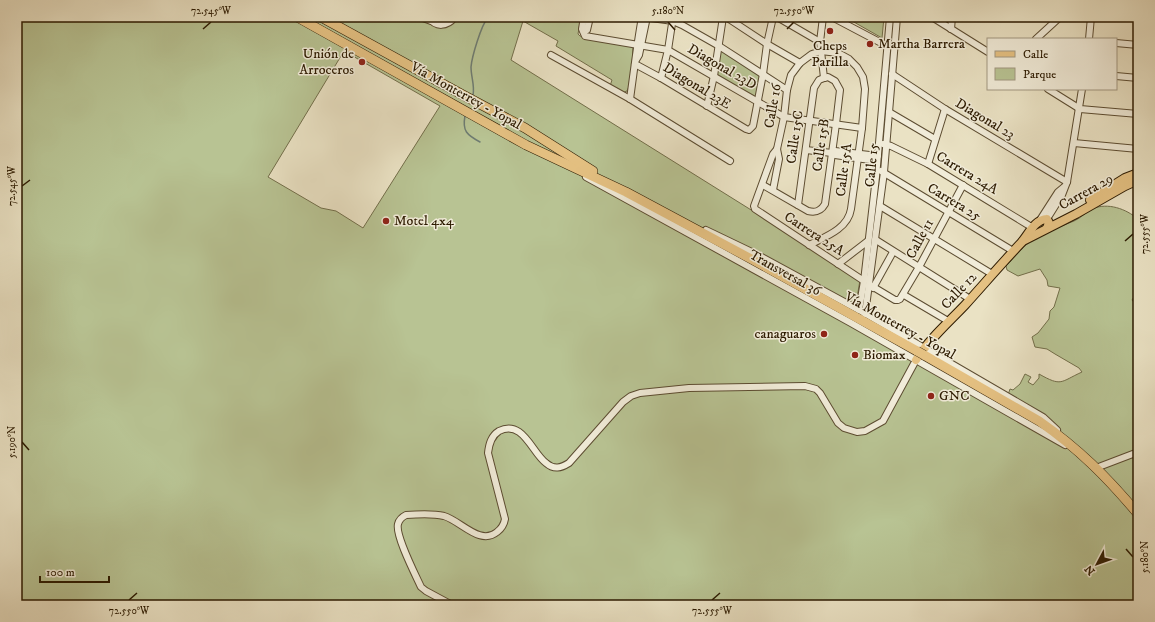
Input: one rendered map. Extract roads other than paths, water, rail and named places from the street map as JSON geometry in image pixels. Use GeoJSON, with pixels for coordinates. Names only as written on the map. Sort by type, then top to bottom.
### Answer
{"type":"FeatureCollection","features":[{"type":"Feature","properties":{"kind":"highway","name":"Vía Monterrey - Yopal"},"geometry":{"type":"LineString","coordinates":[[296,17],[526,145],[626,192],[662,211],[1039,421],[1076,449],[1094,466],[1138,514]]}},
{"type":"Feature","properties":{"kind":"highway","name":"Vía Monterrey - Yopal"},"geometry":{"type":"LineString","coordinates":[[321,17],[526,128],[626,192]]}},
{"type":"Feature","properties":{"kind":"main road","name":"Carrera 29"},"geometry":{"type":"LineString","coordinates":[[1023,241],[1033,228],[1074,209],[1125,178],[1138,173]]}},
{"type":"Feature","properties":{"kind":"main road","name":"Carrera 29"},"geometry":{"type":"LineString","coordinates":[[1023,241],[1046,222],[1076,214],[1138,180]]}},
{"type":"Feature","properties":{"kind":"main road","name":"Calle 12"},"geometry":{"type":"LineString","coordinates":[[920,354],[948,321],[1023,241]]}},
{"type":"Feature","properties":{"kind":"street"},"geometry":{"type":"LineString","coordinates":[[420,17],[430,20],[438,25],[445,25],[451,22],[455,17]]}},
{"type":"Feature","properties":{"kind":"street"},"geometry":{"type":"LineString","coordinates":[[584,17],[582,29],[584,35],[587,37],[668,50]]}},
{"type":"Feature","properties":{"kind":"street"},"geometry":{"type":"LineString","coordinates":[[584,32],[587,30],[590,17]]}},
{"type":"Feature","properties":{"kind":"street"},"geometry":{"type":"LineString","coordinates":[[630,99],[645,17],[673,19],[787,90]]}},
{"type":"Feature","properties":{"kind":"street"},"geometry":{"type":"LineString","coordinates":[[706,106],[714,76],[718,46],[725,17],[800,63]]}},
{"type":"Feature","properties":{"kind":"street"},"geometry":{"type":"LineString","coordinates":[[758,102],[767,44],[773,17]]}},
{"type":"Feature","properties":{"kind":"street"},"geometry":{"type":"LineString","coordinates":[[777,17],[820,42]]}},
{"type":"Feature","properties":{"kind":"street"},"geometry":{"type":"LineString","coordinates":[[823,17],[820,42],[824,78]]}},
{"type":"Feature","properties":{"kind":"street"},"geometry":{"type":"LineString","coordinates":[[832,17],[887,46]]}},
{"type":"Feature","properties":{"kind":"street","name":"Calle 15"},"geometry":{"type":"LineString","coordinates":[[862,312],[871,286],[884,172],[882,144],[890,17]]}},
{"type":"Feature","properties":{"kind":"street","name":"Calle 15"},"geometry":{"type":"LineString","coordinates":[[862,312],[868,241],[878,159],[889,112],[897,17]]}},
{"type":"Feature","properties":{"kind":"street"},"geometry":{"type":"LineString","coordinates":[[932,17],[987,51]]}},
{"type":"Feature","properties":{"kind":"street"},"geometry":{"type":"LineString","coordinates":[[951,29],[952,17]]}},
{"type":"Feature","properties":{"kind":"street"},"geometry":{"type":"LineString","coordinates":[[1037,38],[1060,17]]}},
{"type":"Feature","properties":{"kind":"street"},"geometry":{"type":"LineString","coordinates":[[1089,38],[1091,17]]}},
{"type":"Feature","properties":{"kind":"street"},"geometry":{"type":"LineString","coordinates":[[661,78],[668,50],[673,19]]}},
{"type":"Feature","properties":{"kind":"street"},"geometry":{"type":"LineString","coordinates":[[1117,43],[1138,45]]}},
{"type":"Feature","properties":{"kind":"street","name":"Diagonal 23D"},"geometry":{"type":"LineString","coordinates":[[668,50],[784,117]]}},
{"type":"Feature","properties":{"kind":"street","name":"Calle 16"},"geometry":{"type":"LineString","coordinates":[[773,190],[779,159],[777,149],[791,75],[800,63],[812,54],[821,51]]}},
{"type":"Feature","properties":{"kind":"street","name":"Calle 15A"},"geometry":{"type":"LineString","coordinates":[[809,245],[831,233],[848,220],[851,209],[862,128],[865,89],[863,77],[857,67],[849,59],[838,53],[821,51]]}},
{"type":"Feature","properties":{"kind":"street"},"geometry":{"type":"LineString","coordinates":[[551,55],[630,99],[730,161]]}},
{"type":"Feature","properties":{"kind":"street","name":"Diagonal 23E"},"geometry":{"type":"LineString","coordinates":[[636,62],[746,130],[753,126],[758,102]]}},
{"type":"Feature","properties":{"kind":"street","name":"Diagonal 23"},"geometry":{"type":"LineString","coordinates":[[892,74],[945,109],[1066,184]]}},
{"type":"Feature","properties":{"kind":"street"},"geometry":{"type":"LineString","coordinates":[[1117,76],[1138,78]]}},
{"type":"Feature","properties":{"kind":"street","name":"Calle 15C"},"geometry":{"type":"LineString","coordinates":[[798,205],[814,88],[819,80],[824,78]]}},
{"type":"Feature","properties":{"kind":"street","name":"Calle 15B"},"geometry":{"type":"LineString","coordinates":[[798,205],[808,211],[814,212],[819,211],[825,204],[840,90],[832,79],[824,78]]}},
{"type":"Feature","properties":{"kind":"street"},"geometry":{"type":"LineString","coordinates":[[1050,90],[1080,109],[1138,114]]}},
{"type":"Feature","properties":{"kind":"street"},"geometry":{"type":"LineString","coordinates":[[1046,222],[1062,195],[1066,184],[1080,109],[1082,90]]}},
{"type":"Feature","properties":{"kind":"street"},"geometry":{"type":"LineString","coordinates":[[928,164],[945,109]]}},
{"type":"Feature","properties":{"kind":"street"},"geometry":{"type":"LineString","coordinates":[[889,112],[935,139]]}},
{"type":"Feature","properties":{"kind":"street"},"geometry":{"type":"LineString","coordinates":[[784,117],[862,128]]}},
{"type":"Feature","properties":{"kind":"street"},"geometry":{"type":"LineString","coordinates":[[1074,143],[1138,149]]}},
{"type":"Feature","properties":{"kind":"street","name":"Carrera 24A"},"geometry":{"type":"LineString","coordinates":[[882,144],[928,164],[1033,228]]}},
{"type":"Feature","properties":{"kind":"street","name":"Transversal 36"},"geometry":{"type":"LineString","coordinates":[[526,145],[790,289],[920,354]]}},
{"type":"Feature","properties":{"kind":"street"},"geometry":{"type":"LineString","coordinates":[[777,149],[773,154],[763,185],[798,205]]}},
{"type":"Feature","properties":{"kind":"street"},"geometry":{"type":"LineString","coordinates":[[806,150],[832,153],[835,155],[878,159]]}},
{"type":"Feature","properties":{"kind":"street","name":"Carrera 25"},"geometry":{"type":"LineString","coordinates":[[877,170],[884,172],[1013,251]]}},
{"type":"Feature","properties":{"kind":"street","name":"Carrera 25A"},"geometry":{"type":"LineString","coordinates":[[763,185],[754,206],[757,212],[864,281]]}},
{"type":"Feature","properties":{"kind":"street","name":"Calle 11"},"geometry":{"type":"LineString","coordinates":[[904,295],[963,185]]}},
{"type":"Feature","properties":{"kind":"street"},"geometry":{"type":"LineString","coordinates":[[880,206],[992,274]]}},
{"type":"Feature","properties":{"kind":"street","name":"Transversal 36"},"geometry":{"type":"LineString","coordinates":[[662,211],[729,241],[862,312],[920,354],[1066,446],[1094,466]]}},
{"type":"Feature","properties":{"kind":"street"},"geometry":{"type":"LineString","coordinates":[[870,229],[877,232]]}},
{"type":"Feature","properties":{"kind":"street"},"geometry":{"type":"LineString","coordinates":[[876,240],[970,299]]}},
{"type":"Feature","properties":{"kind":"street"},"geometry":{"type":"LineString","coordinates":[[838,264],[868,241]]}},
{"type":"Feature","properties":{"kind":"street"},"geometry":{"type":"LineString","coordinates":[[893,252],[871,286],[895,300],[898,300],[904,295],[948,321]]}},
{"type":"Feature","properties":{"kind":"street"},"geometry":{"type":"LineString","coordinates":[[452,605],[426,591],[421,586],[398,534],[399,520],[406,516],[443,516],[452,519],[482,537],[490,537],[501,529],[505,519],[488,453],[489,443],[498,432],[506,429],[518,431],[546,463],[554,468],[562,467],[569,463],[623,402],[631,396],[640,393],[689,388],[805,386],[816,389],[820,393],[838,423],[844,428],[850,431],[865,431],[883,421],[920,354]]}},
{"type":"Feature","properties":{"kind":"street"},"geometry":{"type":"LineString","coordinates":[[1094,466],[1138,452]]}},
{"type":"Feature","properties":{"kind":"waterway"},"geometry":{"type":"LineString","coordinates":[[473,95],[474,88],[471,67],[480,34],[488,17]]}},
{"type":"Feature","properties":{"kind":"waterway"},"geometry":{"type":"LineString","coordinates":[[465,116],[464,125],[466,132],[480,142]]}},
{"type":"Feature","properties":{"kind":"place","name":"Cheps Parilla"},"geometry":{"type":"Point","coordinates":[830,31]}},
{"type":"Feature","properties":{"kind":"place","name":"Martha Barrera"},"geometry":{"type":"Point","coordinates":[870,44]}},
{"type":"Feature","properties":{"kind":"place","name":"Unión de Arroceros"},"geometry":{"type":"Point","coordinates":[362,62]}},
{"type":"Feature","properties":{"kind":"place","name":"Motel 4x4"},"geometry":{"type":"Point","coordinates":[386,221]}},
{"type":"Feature","properties":{"kind":"place","name":"canaguaros"},"geometry":{"type":"Point","coordinates":[824,334]}},
{"type":"Feature","properties":{"kind":"place","name":"Biomax"},"geometry":{"type":"Point","coordinates":[855,355]}},
{"type":"Feature","properties":{"kind":"place","name":"GNC"},"geometry":{"type":"Point","coordinates":[931,396]}}]}
